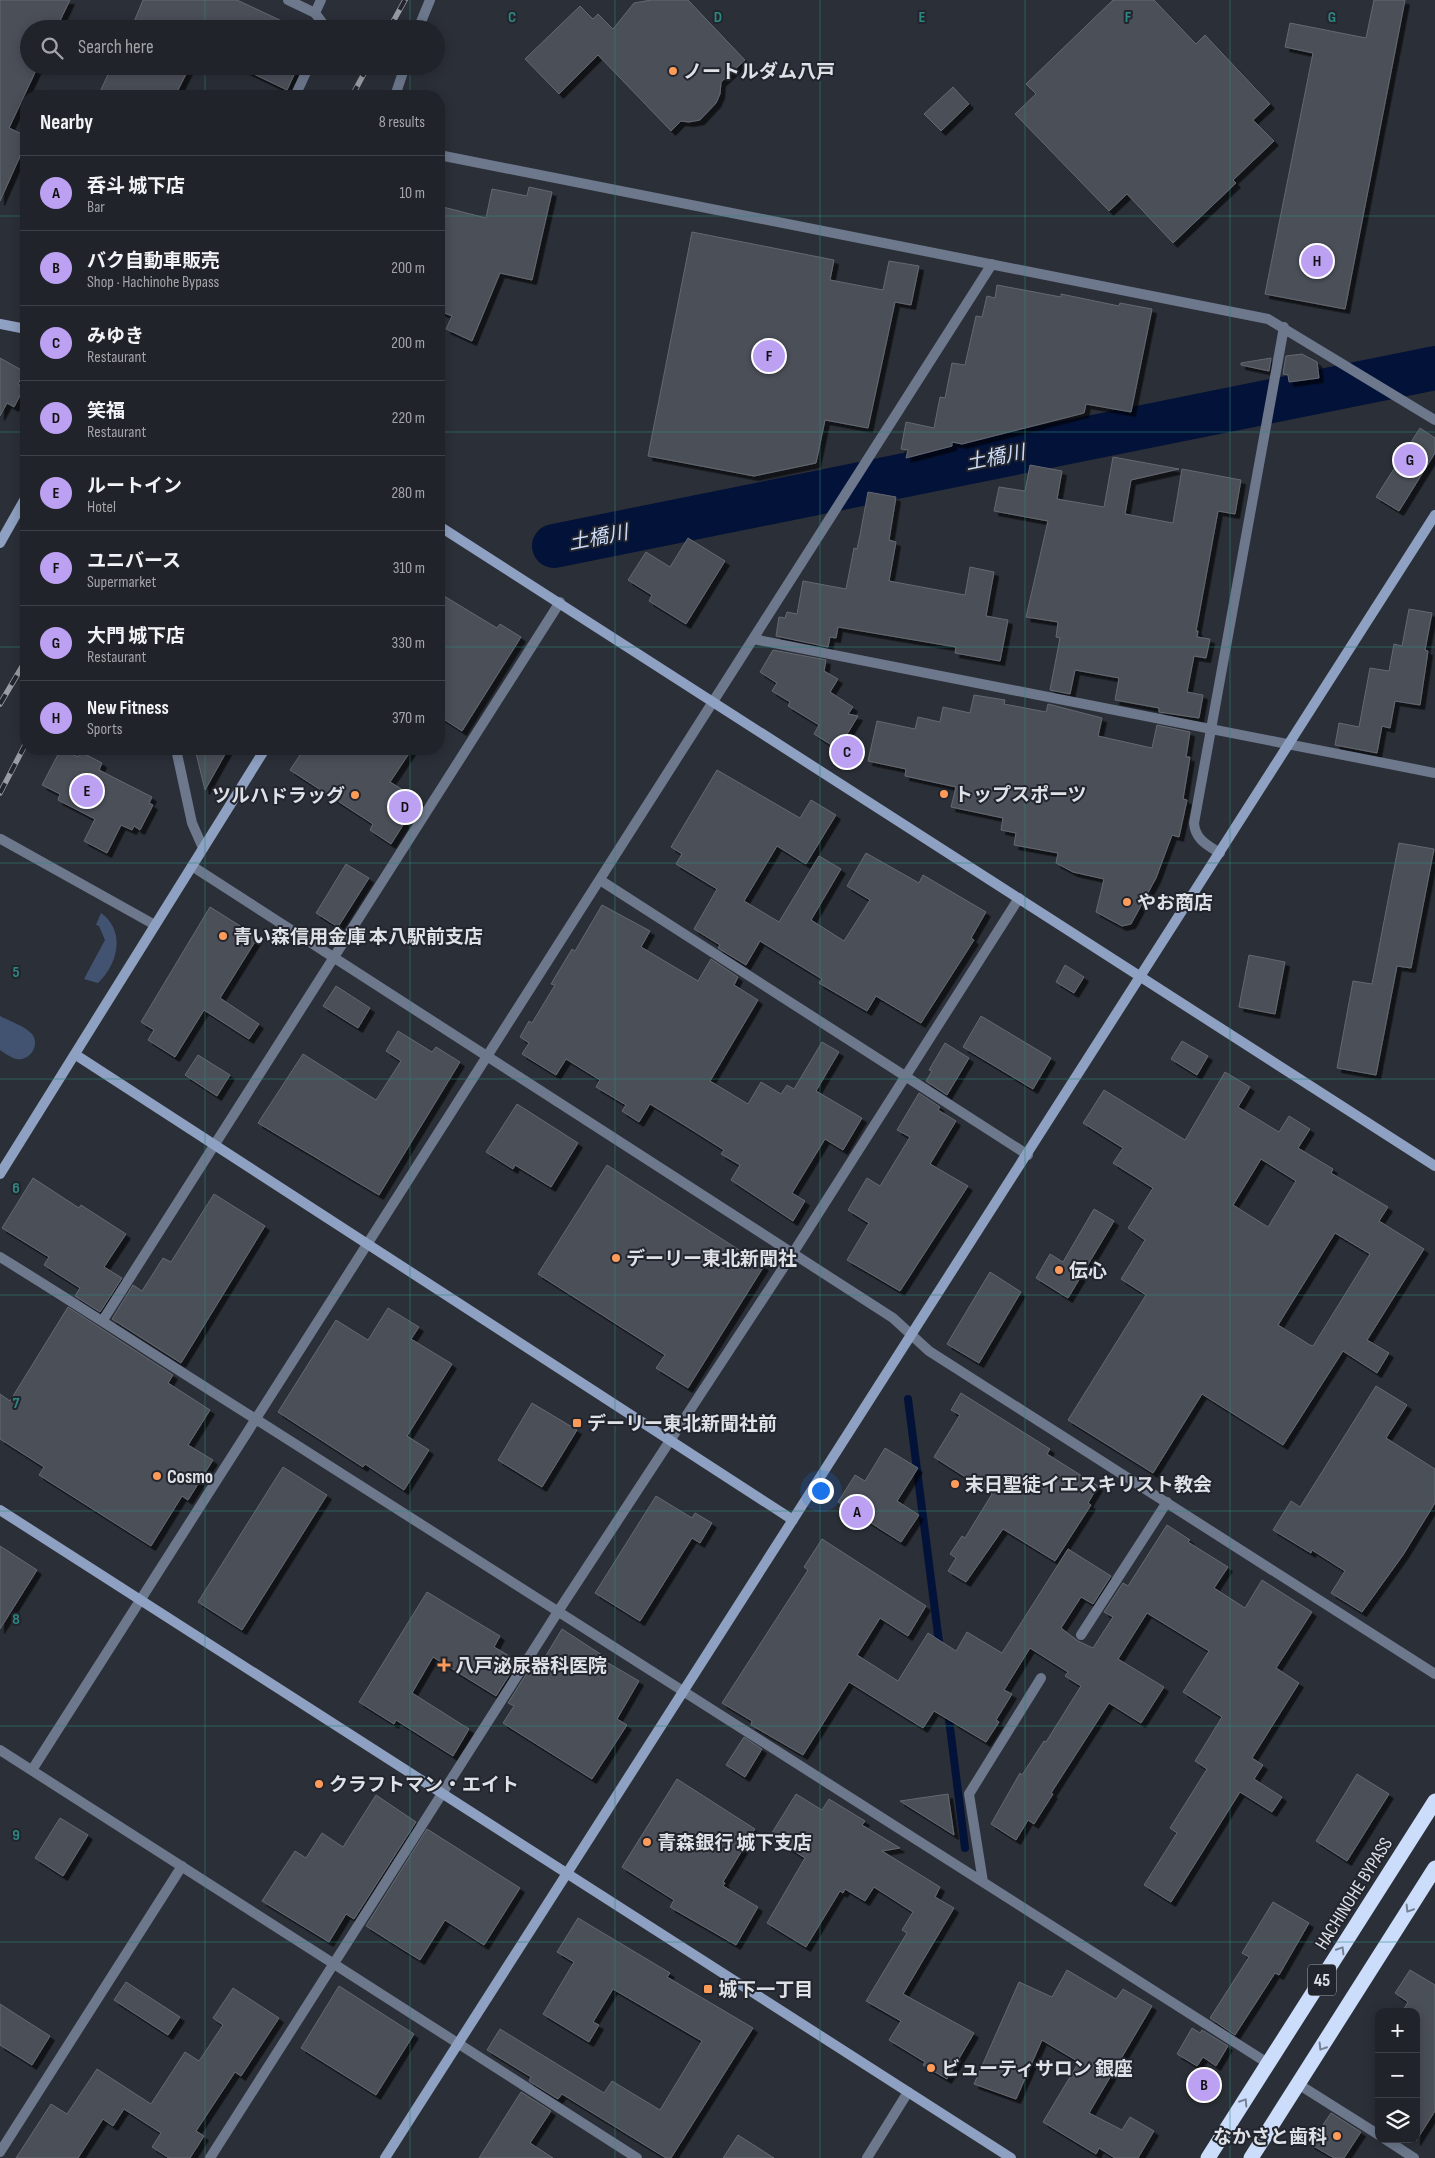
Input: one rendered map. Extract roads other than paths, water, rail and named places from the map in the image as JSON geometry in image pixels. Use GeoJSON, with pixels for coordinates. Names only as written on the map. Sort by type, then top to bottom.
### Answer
{"type":"FeatureCollection","features":[{"type":"Feature","properties":{"kind":"highway","name":"HACHINOHE BYPASS"},"geometry":{"type":"LineString","coordinates":[[1208,2158],[1435,1801]]}},
{"type":"Feature","properties":{"kind":"highway","name":"45"},"geometry":{"type":"LineString","coordinates":[[1251,2158],[1435,1868]]}},
{"type":"Feature","properties":{"kind":"street"},"geometry":{"type":"LineString","coordinates":[[288,0],[315,12],[321,20]]}},
{"type":"Feature","properties":{"kind":"street"},"geometry":{"type":"LineString","coordinates":[[315,12],[321,0]]}},
{"type":"Feature","properties":{"kind":"street"},"geometry":{"type":"LineString","coordinates":[[422,20],[430,0]]}},
{"type":"Feature","properties":{"kind":"street"},"geometry":{"type":"LineString","coordinates":[[298,90],[305,75]]}},
{"type":"Feature","properties":{"kind":"street"},"geometry":{"type":"LineString","coordinates":[[397,90],[402,75]]}},
{"type":"Feature","properties":{"kind":"street"},"geometry":{"type":"LineString","coordinates":[[445,156],[1268,319],[1435,420]]}},
{"type":"Feature","properties":{"kind":"street"},"geometry":{"type":"LineString","coordinates":[[32,1770],[992,264]]}},
{"type":"Feature","properties":{"kind":"street"},"geometry":{"type":"LineString","coordinates":[[0,324],[20,328]]}},
{"type":"Feature","properties":{"kind":"street"},"geometry":{"type":"LineString","coordinates":[[1220,853],[1201,840],[1195,832],[1194,823],[1209,730],[1284,327]]}},
{"type":"Feature","properties":{"kind":"street"},"geometry":{"type":"LineString","coordinates":[[0,543],[20,508]]}},
{"type":"Feature","properties":{"kind":"street"},"geometry":{"type":"LineString","coordinates":[[385,2158],[682,1691],[1028,1155],[1435,515]]}},
{"type":"Feature","properties":{"kind":"street"},"geometry":{"type":"LineString","coordinates":[[445,530],[1435,1166]]}},
{"type":"Feature","properties":{"kind":"street"},"geometry":{"type":"LineString","coordinates":[[103,1320],[560,602]]}},
{"type":"Feature","properties":{"kind":"street"},"geometry":{"type":"LineString","coordinates":[[753,639],[1435,773]]}},
{"type":"Feature","properties":{"kind":"street"},"geometry":{"type":"LineString","coordinates":[[177,755],[192,823],[203,848]]}},
{"type":"Feature","properties":{"kind":"street"},"geometry":{"type":"LineString","coordinates":[[0,1174],[76,1055],[261,755]]}},
{"type":"Feature","properties":{"kind":"street"},"geometry":{"type":"LineString","coordinates":[[1,838],[156,924]]}},
{"type":"Feature","properties":{"kind":"street"},"geometry":{"type":"LineString","coordinates":[[192,866],[335,956],[893,1318],[929,1351],[1435,1674]]}},
{"type":"Feature","properties":{"kind":"street"},"geometry":{"type":"LineString","coordinates":[[600,880],[1028,1155]]}},
{"type":"Feature","properties":{"kind":"street"},"geometry":{"type":"LineString","coordinates":[[210,2158],[559,1610],[793,1253],[1019,898]]}},
{"type":"Feature","properties":{"kind":"street"},"geometry":{"type":"LineString","coordinates":[[76,1055],[793,1520]]}},
{"type":"Feature","properties":{"kind":"street"},"geometry":{"type":"LineString","coordinates":[[0,1257],[103,1320],[256,1420],[559,1610],[682,1691],[1269,2064]]}},
{"type":"Feature","properties":{"kind":"street"},"geometry":{"type":"LineString","coordinates":[[1081,1635],[1168,1502]]}},
{"type":"Feature","properties":{"kind":"street"},"geometry":{"type":"LineString","coordinates":[[0,1510],[568,1872],[1011,2158]]}},
{"type":"Feature","properties":{"kind":"street"},"geometry":{"type":"LineString","coordinates":[[983,1882],[969,1794],[1041,1678]]}},
{"type":"Feature","properties":{"kind":"street"},"geometry":{"type":"LineString","coordinates":[[0,1750],[637,2158]]}},
{"type":"Feature","properties":{"kind":"street"},"geometry":{"type":"LineString","coordinates":[[0,2152],[182,1866]]}},
{"type":"Feature","properties":{"kind":"street"},"geometry":{"type":"LineString","coordinates":[[1298,2084],[1375,2132]]}},
{"type":"Feature","properties":{"kind":"street"},"geometry":{"type":"LineString","coordinates":[[867,2158],[908,2092]]}},
{"type":"Feature","properties":{"kind":"street"},"geometry":{"type":"LineString","coordinates":[[1391,2143],[1414,2158]]}},
{"type":"Feature","properties":{"kind":"waterway","name":"土橋川"},"geometry":{"type":"LineString","coordinates":[[554,546],[1435,368]]}},
{"type":"Feature","properties":{"kind":"waterway"},"geometry":{"type":"LineString","coordinates":[[908,1399],[940,1650]]}},
{"type":"Feature","properties":{"kind":"waterway"},"geometry":{"type":"LineString","coordinates":[[948,1711],[965,1848]]}},
{"type":"Feature","properties":{"kind":"railway"},"geometry":{"type":"LineString","coordinates":[[394,20],[405,0]]}},
{"type":"Feature","properties":{"kind":"railway"},"geometry":{"type":"LineString","coordinates":[[355,90],[363,75]]}},
{"type":"Feature","properties":{"kind":"railway"},"geometry":{"type":"LineString","coordinates":[[0,704],[20,670]]}},
{"type":"Feature","properties":{"kind":"railway"},"geometry":{"type":"LineString","coordinates":[[0,793],[20,755]]}},
{"type":"Feature","properties":{"kind":"place","name":"ノートルダム八戸"},"geometry":{"type":"Point","coordinates":[673,71]}},
{"type":"Feature","properties":{"kind":"place","name":"New Fitness"},"geometry":{"type":"Point","coordinates":[1317,261]}},
{"type":"Feature","properties":{"kind":"place","name":"ユニバース"},"geometry":{"type":"Point","coordinates":[769,356]}},
{"type":"Feature","properties":{"kind":"place","name":"大門 城下店"},"geometry":{"type":"Point","coordinates":[1410,460]}},
{"type":"Feature","properties":{"kind":"place","name":"みゆき"},"geometry":{"type":"Point","coordinates":[847,752]}},
{"type":"Feature","properties":{"kind":"place","name":"ルートイン"},"geometry":{"type":"Point","coordinates":[87,791]}},
{"type":"Feature","properties":{"kind":"place","name":"トップスポーツ"},"geometry":{"type":"Point","coordinates":[944,794]}},
{"type":"Feature","properties":{"kind":"place","name":"ツルハドラッグ"},"geometry":{"type":"Point","coordinates":[355,795]}},
{"type":"Feature","properties":{"kind":"place","name":"笑福"},"geometry":{"type":"Point","coordinates":[405,807]}},
{"type":"Feature","properties":{"kind":"place","name":"やお商店"},"geometry":{"type":"Point","coordinates":[1127,902]}},
{"type":"Feature","properties":{"kind":"place","name":"青い森信用金庫 本八駅前支店"},"geometry":{"type":"Point","coordinates":[223,936]}},
{"type":"Feature","properties":{"kind":"place","name":"デーリー東北新聞社"},"geometry":{"type":"Point","coordinates":[616,1258]}},
{"type":"Feature","properties":{"kind":"place","name":"伝心"},"geometry":{"type":"Point","coordinates":[1059,1270]}},
{"type":"Feature","properties":{"kind":"place","name":"デーリー東北新聞社前"},"geometry":{"type":"Point","coordinates":[577,1423]}},
{"type":"Feature","properties":{"kind":"place","name":"Cosmo"},"geometry":{"type":"Point","coordinates":[157,1476]}},
{"type":"Feature","properties":{"kind":"place","name":"末日聖徒イエスキリスト教会"},"geometry":{"type":"Point","coordinates":[955,1484]}},
{"type":"Feature","properties":{"kind":"place","name":"呑斗 城下店"},"geometry":{"type":"Point","coordinates":[857,1512]}},
{"type":"Feature","properties":{"kind":"place","name":"八戸泌尿器科医院"},"geometry":{"type":"Point","coordinates":[444,1665]}},
{"type":"Feature","properties":{"kind":"place","name":"クラフトマン・エイト"},"geometry":{"type":"Point","coordinates":[319,1784]}},
{"type":"Feature","properties":{"kind":"place","name":"青森銀行 城下支店"},"geometry":{"type":"Point","coordinates":[647,1842]}},
{"type":"Feature","properties":{"kind":"place","name":"城下一丁目"},"geometry":{"type":"Point","coordinates":[708,1989]}},
{"type":"Feature","properties":{"kind":"place","name":"ビューティサロン 銀座"},"geometry":{"type":"Point","coordinates":[931,2068]}},
{"type":"Feature","properties":{"kind":"place","name":"バク自動車販売"},"geometry":{"type":"Point","coordinates":[1204,2085]}},
{"type":"Feature","properties":{"kind":"place","name":"なかさと歯科"},"geometry":{"type":"Point","coordinates":[1337,2136]}}]}
